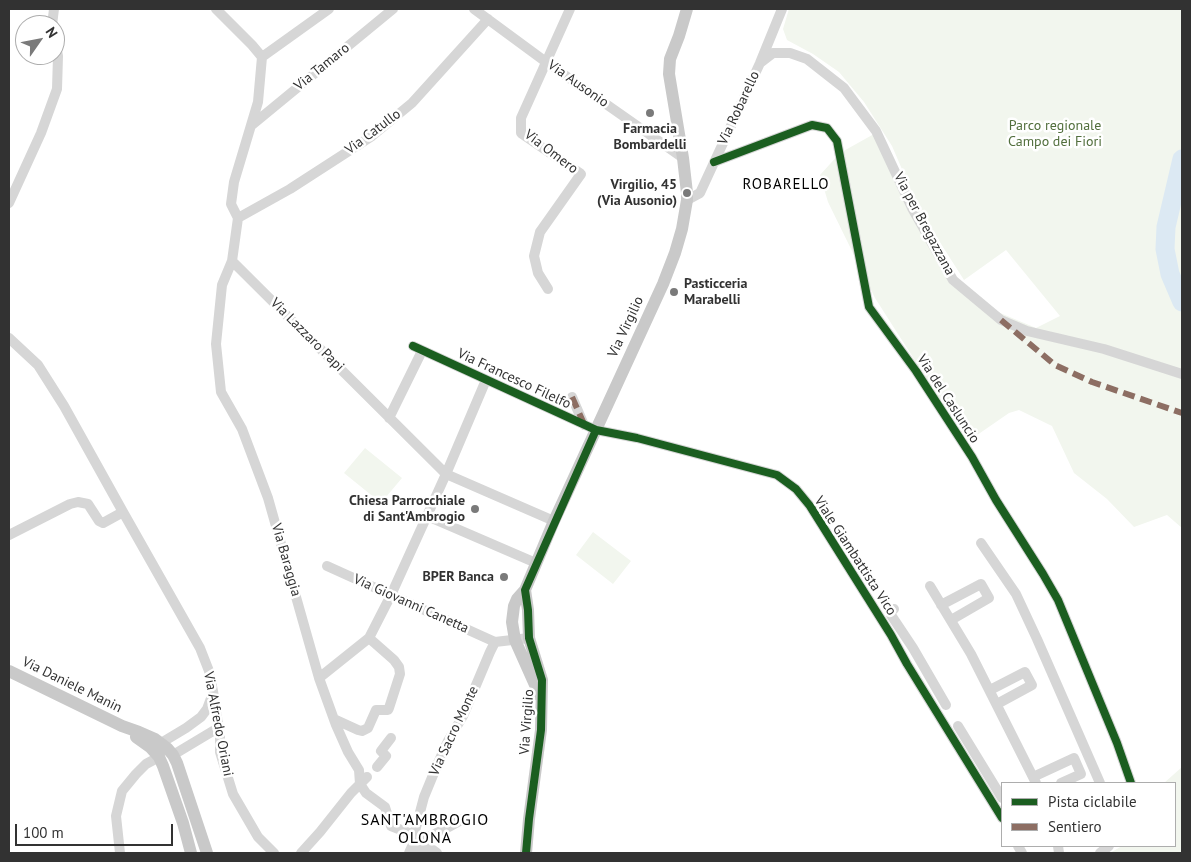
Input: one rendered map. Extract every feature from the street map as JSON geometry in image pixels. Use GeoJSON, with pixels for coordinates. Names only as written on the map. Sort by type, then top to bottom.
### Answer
{"type":"FeatureCollection","features":[{"type":"Feature","properties":{"kind":"main road","name":"Via Virgilio"},"geometry":{"type":"LineString","coordinates":[[526,853],[541,730],[542,680],[529,638],[528,610],[524,590],[554,521],[590,427],[662,284],[682,229],[687,200],[683,158],[669,74],[670,58],[687,9]]}},
{"type":"Feature","properties":{"kind":"main road"},"geometry":{"type":"LineString","coordinates":[[524,590],[514,606],[512,622],[515,640],[542,701]]}},
{"type":"Feature","properties":{"kind":"main road","name":"Via Daniele Manin"},"geometry":{"type":"LineString","coordinates":[[9,671],[122,726],[161,742],[173,755],[207,853]]}},
{"type":"Feature","properties":{"kind":"main road","name":"Via Daniele Manin"},"geometry":{"type":"LineString","coordinates":[[122,726],[150,747],[158,758],[167,775],[191,853]]}},
{"type":"Feature","properties":{"kind":"street"},"geometry":{"type":"LineString","coordinates":[[216,9],[262,57],[258,102],[234,182],[231,204],[238,218],[232,261]]}},
{"type":"Feature","properties":{"kind":"street"},"geometry":{"type":"LineString","coordinates":[[262,57],[329,9]]}},
{"type":"Feature","properties":{"kind":"street","name":"Via Tamaro"},"geometry":{"type":"LineString","coordinates":[[251,125],[393,9]]}},
{"type":"Feature","properties":{"kind":"street","name":"Via Ausonio"},"geometry":{"type":"LineString","coordinates":[[474,9],[683,158]]}},
{"type":"Feature","properties":{"kind":"street","name":"Via Omero"},"geometry":{"type":"LineString","coordinates":[[548,289],[538,273],[534,256],[540,232],[581,174],[521,133],[521,118],[570,9]]}},
{"type":"Feature","properties":{"kind":"street","name":"Via Robarello"},"geometry":{"type":"LineString","coordinates":[[687,200],[700,193],[760,63],[782,9]]}},
{"type":"Feature","properties":{"kind":"street","name":"Via Catullo"},"geometry":{"type":"LineString","coordinates":[[238,218],[290,189],[372,136],[412,103],[488,19]]}},
{"type":"Feature","properties":{"kind":"street","name":"Via per Bregazzana"},"geometry":{"type":"LineString","coordinates":[[760,63],[773,54],[790,53],[807,59],[844,88],[876,131],[912,208],[954,280],[1001,320],[1028,331],[1104,349],[1182,374]]}},
{"type":"Feature","properties":{"kind":"street"},"geometry":{"type":"LineString","coordinates":[[9,203],[41,132],[57,89],[58,65]]}},
{"type":"Feature","properties":{"kind":"street","name":"Via del Casluncio"},"geometry":{"type":"LineString","coordinates":[[714,162],[812,125],[827,128],[837,141],[869,307],[916,371],[971,456],[1058,600],[1117,743],[1131,782]]}},
{"type":"Feature","properties":{"kind":"street","name":"Via Lazzaro Papi"},"geometry":{"type":"LineString","coordinates":[[232,261],[446,474],[554,521]]}},
{"type":"Feature","properties":{"kind":"street","name":"Via Baraggia"},"geometry":{"type":"LineString","coordinates":[[232,261],[222,284],[216,344],[221,392],[242,430],[268,498],[319,678],[334,719],[348,752],[359,770],[366,792],[385,807],[392,826],[412,846]]}},
{"type":"Feature","properties":{"kind":"street","name":"Via Alfredo Oriani"},"geometry":{"type":"LineString","coordinates":[[9,338],[38,365],[64,406],[200,648],[209,671],[220,752],[232,794],[258,837],[274,853]]}},
{"type":"Feature","properties":{"kind":"street","name":"Via Francesco Filelfo"},"geometry":{"type":"LineString","coordinates":[[389,418],[417,349],[590,427]]}},
{"type":"Feature","properties":{"kind":"street"},"geometry":{"type":"LineString","coordinates":[[319,678],[369,638],[394,597],[486,380]]}},
{"type":"Feature","properties":{"kind":"street","name":"Via Francesco Filelfo"},"geometry":{"type":"LineString","coordinates":[[572,397],[590,427]]}},
{"type":"Feature","properties":{"kind":"street","name":"Viale Giambattista Vico"},"geometry":{"type":"LineString","coordinates":[[590,427],[777,475],[796,489],[810,506],[891,635],[907,664],[982,768],[1001,816]]}},
{"type":"Feature","properties":{"kind":"street"},"geometry":{"type":"LineString","coordinates":[[9,534],[70,504],[78,502],[88,504],[99,521],[103,523],[123,512]]}},
{"type":"Feature","properties":{"kind":"street"},"geometry":{"type":"LineString","coordinates":[[427,516],[536,563]]}},
{"type":"Feature","properties":{"kind":"street"},"geometry":{"type":"LineString","coordinates":[[981,543],[1016,594],[1038,639],[1100,782]]}},
{"type":"Feature","properties":{"kind":"street","name":"Via Giovanni Canetta"},"geometry":{"type":"LineString","coordinates":[[327,566],[495,642]]}},
{"type":"Feature","properties":{"kind":"street"},"geometry":{"type":"LineString","coordinates":[[942,605],[981,584],[989,598],[951,620]]}},
{"type":"Feature","properties":{"kind":"street"},"geometry":{"type":"LineString","coordinates":[[930,586],[970,652],[1035,780],[1054,767],[1074,758],[1081,774],[1064,782]]}},
{"type":"Feature","properties":{"kind":"street"},"geometry":{"type":"LineString","coordinates":[[962,594],[970,609]]}},
{"type":"Feature","properties":{"kind":"street"},"geometry":{"type":"LineString","coordinates":[[894,609],[891,615],[920,656],[946,705]]}},
{"type":"Feature","properties":{"kind":"street"},"geometry":{"type":"LineString","coordinates":[[334,719],[362,730],[368,728],[376,710],[388,710],[389,708],[400,674],[399,666],[369,638]]}},
{"type":"Feature","properties":{"kind":"street"},"geometry":{"type":"LineString","coordinates":[[495,642],[529,638]]}},
{"type":"Feature","properties":{"kind":"street","name":"Via Sacro Monte"},"geometry":{"type":"LineString","coordinates":[[412,846],[424,797],[448,741],[463,716],[495,642]]}},
{"type":"Feature","properties":{"kind":"street"},"geometry":{"type":"LineString","coordinates":[[907,664],[920,656]]}},
{"type":"Feature","properties":{"kind":"street"},"geometry":{"type":"LineString","coordinates":[[990,690],[1026,672],[1032,685],[997,704]]}},
{"type":"Feature","properties":{"kind":"street"},"geometry":{"type":"LineString","coordinates":[[1008,681],[1015,694]]}},
{"type":"Feature","properties":{"kind":"street"},"geometry":{"type":"LineString","coordinates":[[120,853],[116,816],[122,791],[146,764],[158,758],[161,742],[201,717],[207,709],[213,691]]}},
{"type":"Feature","properties":{"kind":"street"},"geometry":{"type":"LineString","coordinates":[[958,726],[1001,796]]}},
{"type":"Feature","properties":{"kind":"street"},"geometry":{"type":"LineString","coordinates":[[173,755],[218,728]]}},
{"type":"Feature","properties":{"kind":"street"},"geometry":{"type":"LineString","coordinates":[[377,767],[386,756],[381,751],[391,738]]}},
{"type":"Feature","properties":{"kind":"street"},"geometry":{"type":"LineString","coordinates":[[1054,767],[1062,782]]}},
{"type":"Feature","properties":{"kind":"street"},"geometry":{"type":"LineString","coordinates":[[301,853],[363,780]]}},
{"type":"Feature","properties":{"kind":"street"},"geometry":{"type":"LineString","coordinates":[[412,846],[466,818]]}},
{"type":"Feature","properties":{"kind":"street"},"geometry":{"type":"LineString","coordinates":[[412,846],[423,847],[437,853]]}},
{"type":"Feature","properties":{"kind":"green space","name":"Parco regionale Campo dei Fiori"},"geometry":{"type":"Polygon","coordinates":[[[789,9],[1182,9],[1182,528],[1167,515],[1134,527],[1107,499],[1074,473],[1052,426],[1019,410],[1009,413],[967,442],[875,298],[828,202],[820,175],[840,153],[874,134],[907,208],[950,284],[993,310],[1036,328],[1060,316],[1006,250],[964,280],[920,211],[892,146],[864,102],[839,72],[813,54],[787,40],[783,29],[789,9]]]}},
{"type":"Feature","properties":{"kind":"green space"},"geometry":{"type":"Polygon","coordinates":[[[365,448],[402,478],[381,503],[344,473],[365,448]]]}},
{"type":"Feature","properties":{"kind":"green space"},"geometry":{"type":"Polygon","coordinates":[[[593,532],[631,561],[613,584],[576,555],[593,532]]]}},
{"type":"Feature","properties":{"kind":"green space"},"geometry":{"type":"Polygon","coordinates":[[[1182,767],[1182,853],[1110,853],[1120,847],[1176,847],[1176,782],[1165,782],[1182,767]]]}},
{"type":"Feature","properties":{"kind":"waterway"},"geometry":{"type":"LineString","coordinates":[[1182,159],[1166,227],[1165,249],[1170,274],[1182,302]]}},
{"type":"Feature","properties":{"kind":"marked path"},"geometry":{"type":"LineString","coordinates":[[1001,320],[1055,365],[1092,382],[1182,413]]}},
{"type":"Feature","properties":{"kind":"marked path"},"geometry":{"type":"LineString","coordinates":[[572,397],[584,424]]}},
{"type":"Feature","properties":{"kind":"cycle path"},"geometry":{"type":"LineString","coordinates":[[714,162],[812,125],[827,128],[837,141],[869,307],[916,371],[972,457],[996,500],[1058,600],[1117,743],[1131,782]]}},
{"type":"Feature","properties":{"kind":"cycle path"},"geometry":{"type":"LineString","coordinates":[[413,346],[596,430],[637,438],[777,475],[796,489],[810,506],[891,635],[1001,816]]}},
{"type":"Feature","properties":{"kind":"cycle path"},"geometry":{"type":"LineString","coordinates":[[526,853],[541,730],[542,680],[529,638],[525,590],[596,430]]}},
{"type":"Feature","properties":{"kind":"place","name":"Farmacia Bombardelli"},"geometry":{"type":"Point","coordinates":[650,113]}},
{"type":"Feature","properties":{"kind":"place","name":"Virgilio, 45 (Via Ausonio)"},"geometry":{"type":"Point","coordinates":[687,193]}},
{"type":"Feature","properties":{"kind":"place","name":"Pasticceria Marabelli"},"geometry":{"type":"Point","coordinates":[674,292]}},
{"type":"Feature","properties":{"kind":"place","name":"Chiesa Parrocchiale di Sant'Ambrogio"},"geometry":{"type":"Point","coordinates":[475,509]}},
{"type":"Feature","properties":{"kind":"place","name":"BPER Banca"},"geometry":{"type":"Point","coordinates":[504,577]}},
{"type":"Feature","properties":{"kind":"district","name":"ROBARELLO"},"geometry":{"type":"Point","coordinates":[786,185]}},
{"type":"Feature","properties":{"kind":"district","name":"SANT'AMBROGIO OLONA"},"geometry":{"type":"Point","coordinates":[425,829]}}]}
